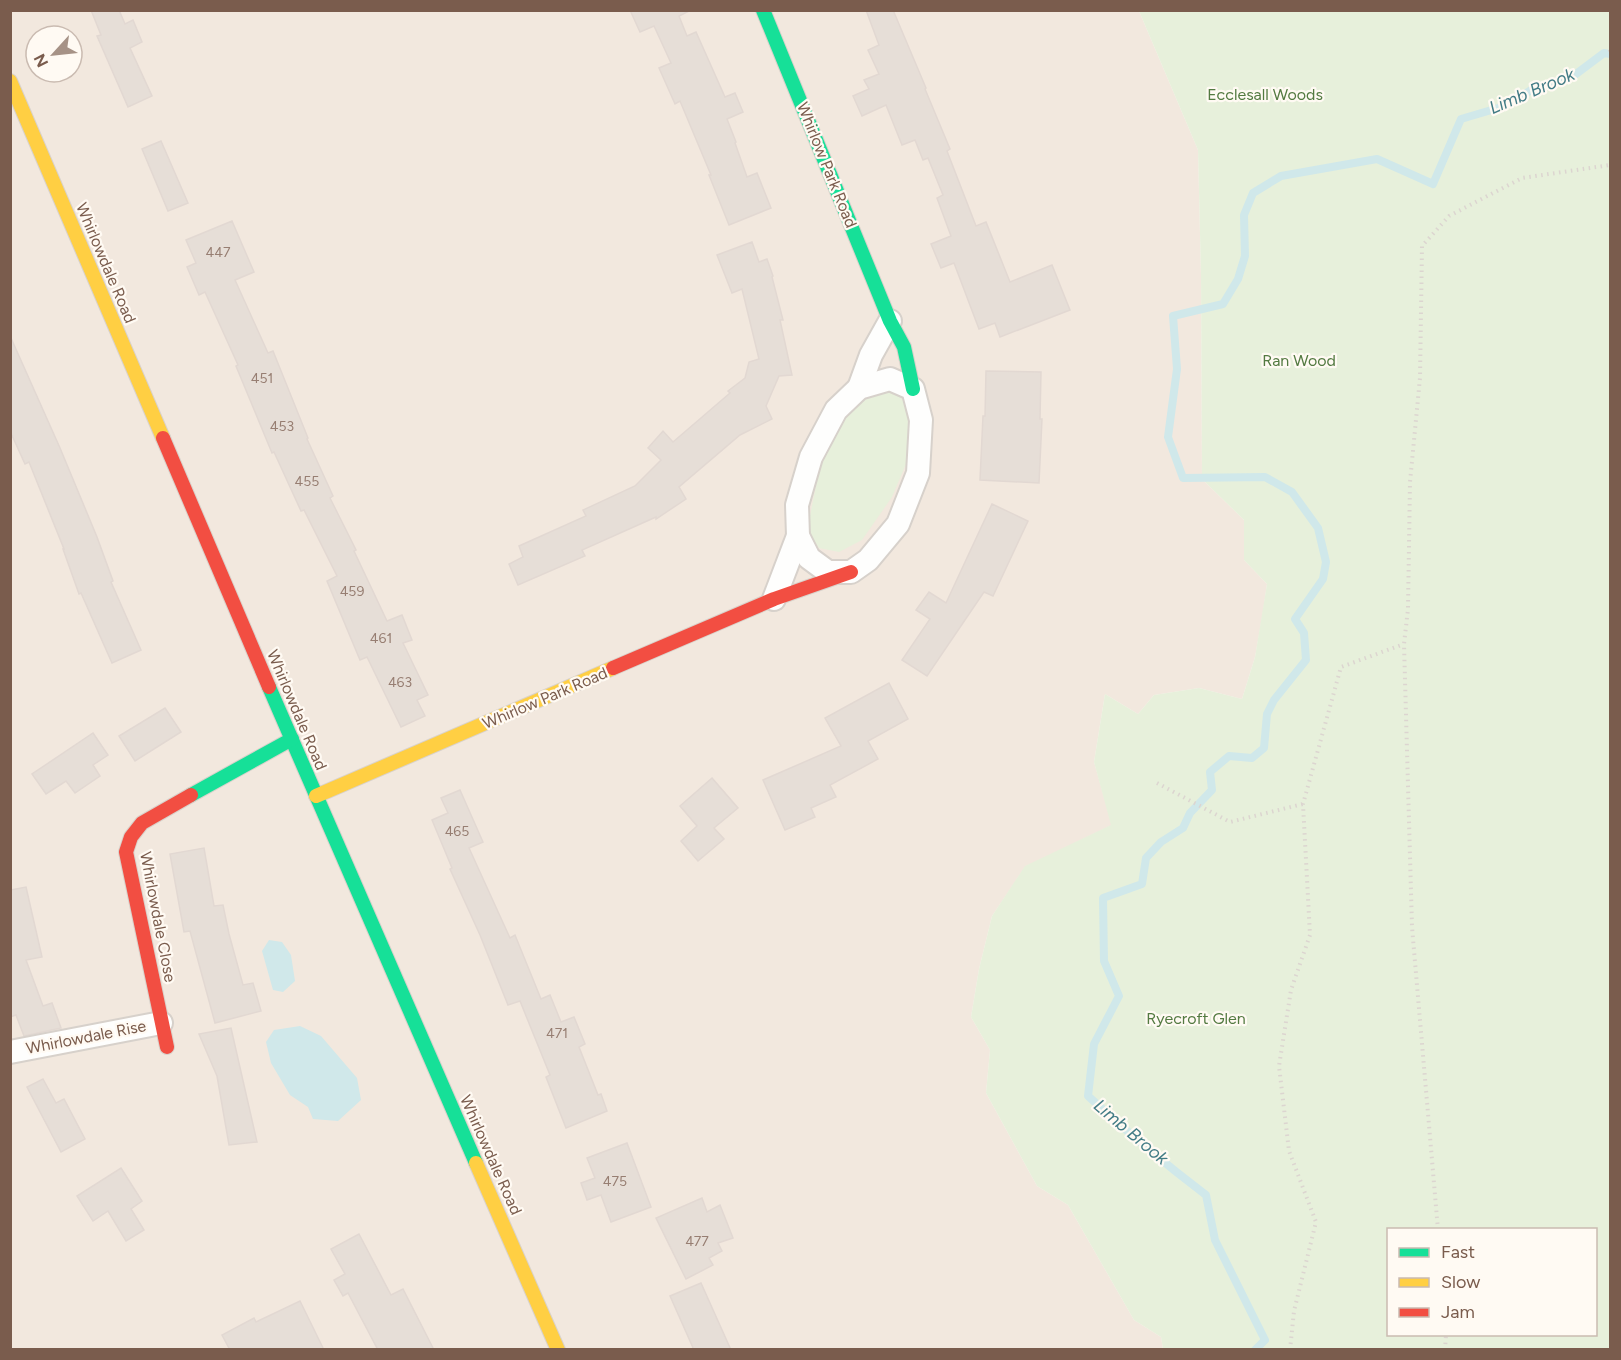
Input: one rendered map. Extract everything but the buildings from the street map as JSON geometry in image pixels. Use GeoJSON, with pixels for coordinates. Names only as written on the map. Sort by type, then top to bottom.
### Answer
{"type":"FeatureCollection","features":[{"type":"Feature","properties":{"kind":"street","name":"Whirlow Park Road"},"geometry":{"type":"LineString","coordinates":[[316,796],[774,599],[851,572],[868,560],[898,524],[918,474],[921,420],[904,347],[890,321],[763,10]]}},
{"type":"Feature","properties":{"kind":"street","name":"Whirlowdale Road"},"geometry":{"type":"LineString","coordinates":[[10,81],[316,796],[558,1350]]}},
{"type":"Feature","properties":{"kind":"street"},"geometry":{"type":"LineString","coordinates":[[860,388],[871,355],[890,321]]}},
{"type":"Feature","properties":{"kind":"street"},"geometry":{"type":"LineString","coordinates":[[774,599],[798,536],[797,505],[811,457],[836,410],[860,388],[890,379],[913,389]]}},
{"type":"Feature","properties":{"kind":"street"},"geometry":{"type":"LineString","coordinates":[[798,536],[809,558],[828,572],[851,572]]}},
{"type":"Feature","properties":{"kind":"street","name":"Whirlowdale Close"},"geometry":{"type":"LineString","coordinates":[[167,1047],[126,852],[131,837],[142,823],[292,739]]}},
{"type":"Feature","properties":{"kind":"street","name":"Whirlowdale Rise"},"geometry":{"type":"LineString","coordinates":[[10,1052],[161,1023]]}},
{"type":"Feature","properties":{"kind":"path"},"geometry":{"type":"LineString","coordinates":[[1438,1228],[1412,927],[1404,644],[1408,609],[1410,482],[1420,378],[1422,246],[1449,216],[1522,178],[1611,165]]}},
{"type":"Feature","properties":{"kind":"path"},"geometry":{"type":"LineString","coordinates":[[1290,1350],[1294,1311],[1316,1222],[1289,1151],[1279,1066],[1291,990],[1310,935],[1303,804],[1341,667],[1404,644]]}},
{"type":"Feature","properties":{"kind":"path"},"geometry":{"type":"LineString","coordinates":[[1157,783],[1230,822],[1303,804]]}},
{"type":"Feature","properties":{"kind":"shaded area"},"geometry":{"type":"Polygon","coordinates":[[[10,11],[1139,11],[1198,150],[1202,479],[1244,520],[1244,560],[1267,584],[1263,612],[1255,657],[1242,699],[1199,688],[1154,695],[1138,714],[1105,694],[1094,762],[1112,825],[1025,867],[992,916],[979,969],[971,1017],[990,1050],[986,1093],[1037,1186],[1068,1205],[1134,1320],[1161,1337],[1163,1349],[11,1349],[10,11]]]}},
{"type":"Feature","properties":{"kind":"green space"},"geometry":{"type":"Polygon","coordinates":[[[1139,11],[1610,11],[1610,1349],[1163,1349],[1161,1337],[1134,1320],[1068,1205],[1037,1186],[986,1093],[990,1050],[971,1017],[979,969],[992,916],[1025,866],[1111,825],[1094,762],[1105,694],[1138,714],[1154,695],[1199,688],[1242,699],[1255,657],[1267,584],[1244,560],[1244,520],[1202,479],[1198,150],[1139,11]]]}},
{"type":"Feature","properties":{"kind":"green space"},"geometry":{"type":"Polygon","coordinates":[[[885,389],[896,391],[903,401],[910,421],[909,457],[892,497],[862,540],[839,552],[819,548],[808,526],[821,460],[847,412],[868,394],[885,389]]]}},
{"type":"Feature","properties":{"kind":"water"},"geometry":{"type":"Polygon","coordinates":[[[269,940],[282,942],[291,955],[295,981],[283,992],[273,990],[262,951],[269,940]]]}},
{"type":"Feature","properties":{"kind":"water"},"geometry":{"type":"Polygon","coordinates":[[[300,1026],[321,1036],[357,1078],[361,1100],[338,1121],[313,1119],[308,1107],[290,1095],[271,1063],[266,1042],[274,1030],[300,1026]]]}},
{"type":"Feature","properties":{"kind":"waterway","name":"Limb Brook"},"geometry":{"type":"LineString","coordinates":[[1255,1350],[1265,1340],[1215,1240],[1206,1195],[1088,1096],[1094,1044],[1119,996],[1104,961],[1103,898],[1142,884],[1146,858],[1161,842],[1183,828],[1190,813],[1212,790],[1210,772],[1229,756],[1252,758],[1264,748],[1267,714],[1274,700],[1306,660],[1304,633],[1295,619],[1323,579],[1326,562],[1318,528],[1292,492],[1265,477],[1183,478],[1168,437],[1177,369],[1173,316],[1223,304],[1238,279],[1245,256],[1244,215],[1253,193],[1281,176],[1377,159],[1433,184],[1461,119],[1505,106],[1536,87],[1572,77],[1604,53],[1610,54]]}},
{"type":"Feature","properties":{"kind":"traffic: fast"},"geometry":{"type":"LineString","coordinates":[[763,10],[890,321],[904,347],[913,389]]}},
{"type":"Feature","properties":{"kind":"traffic: fast"},"geometry":{"type":"LineString","coordinates":[[269,687],[476,1163]]}},
{"type":"Feature","properties":{"kind":"traffic: fast"},"geometry":{"type":"LineString","coordinates":[[191,795],[292,739]]}},
{"type":"Feature","properties":{"kind":"traffic: slow"},"geometry":{"type":"LineString","coordinates":[[10,81],[163,438]]}},
{"type":"Feature","properties":{"kind":"traffic: slow"},"geometry":{"type":"LineString","coordinates":[[316,796],[613,668]]}},
{"type":"Feature","properties":{"kind":"traffic: slow"},"geometry":{"type":"LineString","coordinates":[[476,1163],[558,1350]]}},
{"type":"Feature","properties":{"kind":"traffic: jam"},"geometry":{"type":"LineString","coordinates":[[163,438],[269,687]]}},
{"type":"Feature","properties":{"kind":"traffic: jam"},"geometry":{"type":"LineString","coordinates":[[613,668],[774,599],[851,572]]}},
{"type":"Feature","properties":{"kind":"traffic: jam"},"geometry":{"type":"LineString","coordinates":[[167,1047],[126,852],[131,837],[142,823],[191,795]]}},
{"type":"Feature","properties":{"kind":"park label","name":"Ecclesall Woods"},"geometry":{"type":"Point","coordinates":[1265,94]}},
{"type":"Feature","properties":{"kind":"park label","name":"Ran Wood"},"geometry":{"type":"Point","coordinates":[1299,360]}},
{"type":"Feature","properties":{"kind":"park label","name":"Ryecroft Glen"},"geometry":{"type":"Point","coordinates":[1196,1018]}}]}
